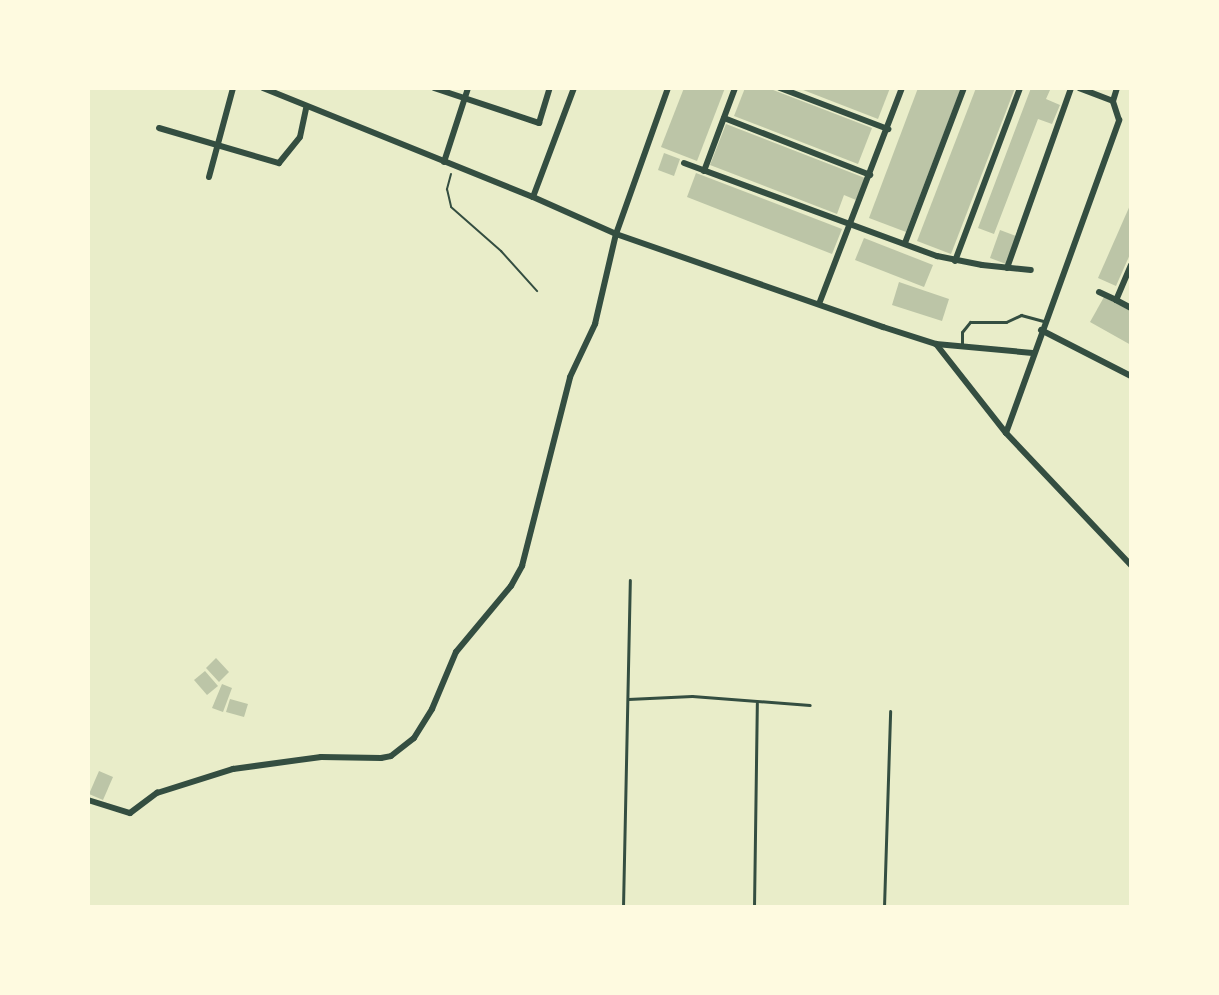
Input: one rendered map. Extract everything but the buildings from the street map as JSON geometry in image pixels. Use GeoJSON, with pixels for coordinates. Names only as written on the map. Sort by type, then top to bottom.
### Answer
{"type":"FeatureCollection","features":[{"type":"Feature","properties":{"kind":"street"},"geometry":{"type":"LineString","coordinates":[[209,177],[233,88]]}},
{"type":"Feature","properties":{"kind":"street"},"geometry":{"type":"LineString","coordinates":[[263,88],[306,108],[533,197],[616,234],[819,304],[936,344],[1033,353]]}},
{"type":"Feature","properties":{"kind":"street"},"geometry":{"type":"LineString","coordinates":[[434,88],[539,123],[550,88]]}},
{"type":"Feature","properties":{"kind":"street"},"geometry":{"type":"LineString","coordinates":[[444,162],[468,88]]}},
{"type":"Feature","properties":{"kind":"street"},"geometry":{"type":"LineString","coordinates":[[533,197],[574,88]]}},
{"type":"Feature","properties":{"kind":"street"},"geometry":{"type":"LineString","coordinates":[[88,800],[130,813],[157,793],[233,769],[321,757],[381,758],[406,747],[432,709],[456,652],[511,586],[522,566],[562,405],[595,324],[616,234],[668,88]]}},
{"type":"Feature","properties":{"kind":"street"},"geometry":{"type":"LineString","coordinates":[[704,171],[735,88]]}},
{"type":"Feature","properties":{"kind":"street"},"geometry":{"type":"LineString","coordinates":[[780,88],[888,129]]}},
{"type":"Feature","properties":{"kind":"street"},"geometry":{"type":"LineString","coordinates":[[819,304],[902,88]]}},
{"type":"Feature","properties":{"kind":"street"},"geometry":{"type":"LineString","coordinates":[[905,243],[964,88]]}},
{"type":"Feature","properties":{"kind":"street"},"geometry":{"type":"LineString","coordinates":[[955,261],[1020,88]]}},
{"type":"Feature","properties":{"kind":"street"},"geometry":{"type":"LineString","coordinates":[[1007,268],[1071,88]]}},
{"type":"Feature","properties":{"kind":"street"},"geometry":{"type":"LineString","coordinates":[[1079,88],[1113,101]]}},
{"type":"Feature","properties":{"kind":"street"},"geometry":{"type":"LineString","coordinates":[[1006,433],[1119,120],[1113,101],[1117,88]]}},
{"type":"Feature","properties":{"kind":"street"},"geometry":{"type":"LineString","coordinates":[[159,128],[279,163],[300,137],[306,108]]}},
{"type":"Feature","properties":{"kind":"street"},"geometry":{"type":"LineString","coordinates":[[724,118],[870,175]]}},
{"type":"Feature","properties":{"kind":"street"},"geometry":{"type":"LineString","coordinates":[[684,163],[955,261],[1031,270]]}},
{"type":"Feature","properties":{"kind":"street"},"geometry":{"type":"LineString","coordinates":[[1116,300],[1131,265]]}},
{"type":"Feature","properties":{"kind":"street"},"geometry":{"type":"LineString","coordinates":[[1099,292],[1131,308]]}},
{"type":"Feature","properties":{"kind":"street"},"geometry":{"type":"LineString","coordinates":[[1041,330],[1131,376]]}},
{"type":"Feature","properties":{"kind":"street"},"geometry":{"type":"LineString","coordinates":[[936,344],[1006,433],[1131,565]]}},
{"type":"Feature","properties":{"kind":"lane"},"geometry":{"type":"LineString","coordinates":[[962,347],[962,332],[974,321],[1006,322],[1021,315],[1044,321]]}},
{"type":"Feature","properties":{"kind":"lane"},"geometry":{"type":"LineString","coordinates":[[623,907],[630,580]]}},
{"type":"Feature","properties":{"kind":"lane"},"geometry":{"type":"LineString","coordinates":[[628,699],[692,696],[810,705]]}},
{"type":"Feature","properties":{"kind":"lane"},"geometry":{"type":"LineString","coordinates":[[754,907],[757,703]]}},
{"type":"Feature","properties":{"kind":"lane"},"geometry":{"type":"LineString","coordinates":[[884,907],[890,711]]}},
{"type":"Feature","properties":{"kind":"path"},"geometry":{"type":"LineString","coordinates":[[453,166],[447,189],[451,207],[501,251],[537,291]]}}]}
